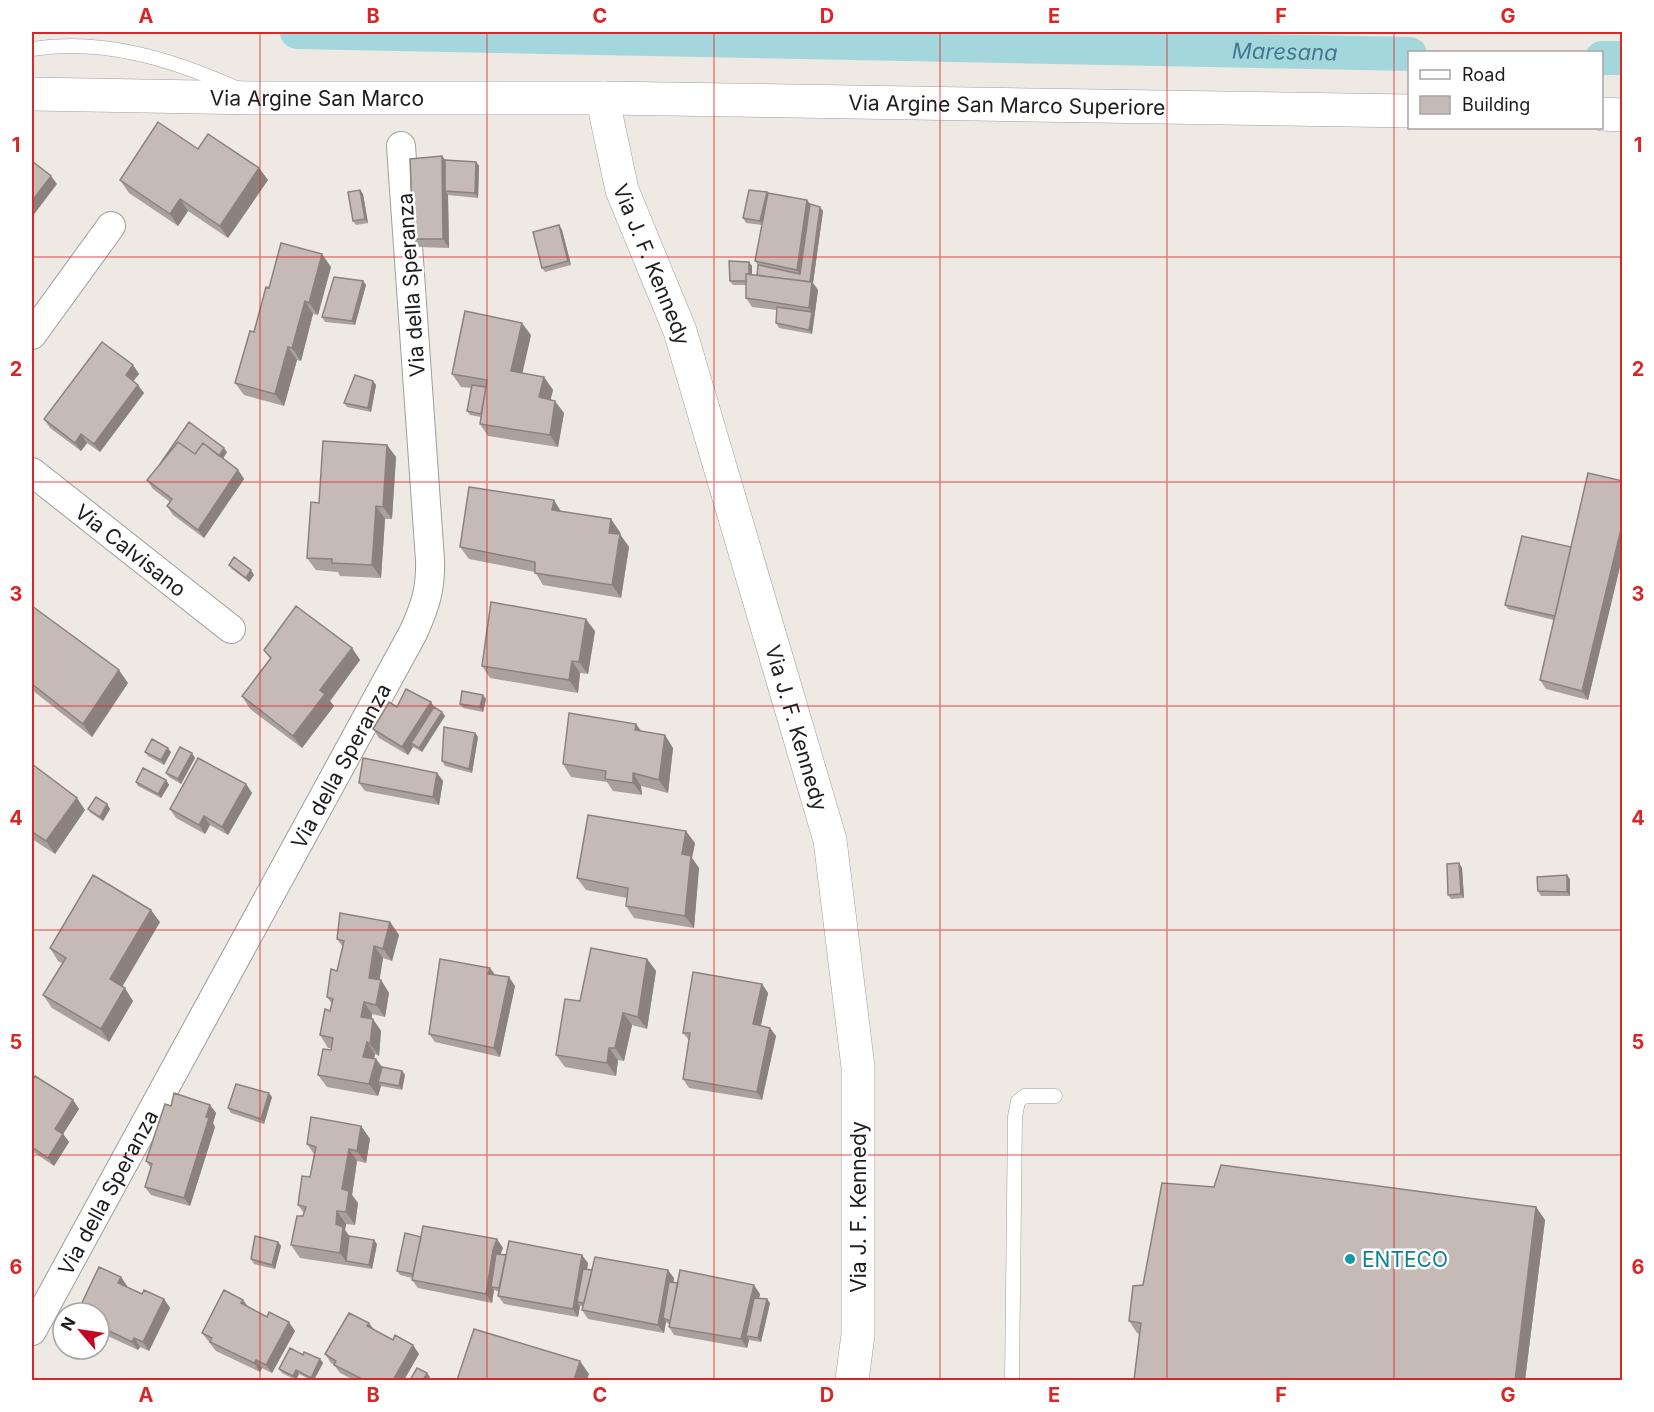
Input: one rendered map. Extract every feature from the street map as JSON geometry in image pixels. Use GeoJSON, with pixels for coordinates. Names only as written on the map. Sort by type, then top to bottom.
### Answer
{"type":"FeatureCollection","features":[{"type":"Feature","properties":{"kind":"street","name":"Via Argine San Marco"},"geometry":{"type":"LineString","coordinates":[[32,94],[258,98],[604,98]]}},
{"type":"Feature","properties":{"kind":"street","name":"Via Argine San Marco Superiore"},"geometry":{"type":"LineString","coordinates":[[604,98],[1408,111]]}},
{"type":"Feature","properties":{"kind":"street","name":"Via J. F. Kennedy"},"geometry":{"type":"LineString","coordinates":[[604,98],[622,190],[680,331],[831,840],[858,1067],[858,1335],[852,1380]]}},
{"type":"Feature","properties":{"kind":"street"},"geometry":{"type":"LineString","coordinates":[[1603,114],[1623,115]]}},
{"type":"Feature","properties":{"kind":"street","name":"Via della Speranza"},"geometry":{"type":"LineString","coordinates":[[32,1331],[413,633],[425,607],[431,581],[430,560],[401,146]]}},
{"type":"Feature","properties":{"kind":"street"},"geometry":{"type":"LineString","coordinates":[[32,335],[111,226]]}},
{"type":"Feature","properties":{"kind":"street","name":"Via Calvisano"},"geometry":{"type":"LineString","coordinates":[[32,472],[231,629]]}},
{"type":"Feature","properties":{"kind":"lane"},"geometry":{"type":"LineString","coordinates":[[32,49],[85,46],[139,53],[201,72],[258,98]]}},
{"type":"Feature","properties":{"kind":"lane"},"geometry":{"type":"LineString","coordinates":[[1012,1380],[1015,1117],[1018,1101],[1026,1096],[1055,1096]]}},
{"type":"Feature","properties":{"kind":"building"},"geometry":{"type":"Polygon","coordinates":[[[158,122],[198,149],[208,134],[259,168],[220,226],[180,199],[170,214],[120,180],[158,122]]]}},
{"type":"Feature","properties":{"kind":"building"},"geometry":{"type":"Polygon","coordinates":[[[442,156],[443,239],[413,239],[410,159],[442,156]]]}},
{"type":"Feature","properties":{"kind":"building"},"geometry":{"type":"Polygon","coordinates":[[[445,160],[476,162],[475,193],[445,191],[445,160]]]}},
{"type":"Feature","properties":{"kind":"building"},"geometry":{"type":"Polygon","coordinates":[[[32,161],[51,176],[32,201],[32,161]]]}},
{"type":"Feature","properties":{"kind":"building"},"geometry":{"type":"Polygon","coordinates":[[[360,190],[365,219],[353,221],[348,192],[360,190]]]}},
{"type":"Feature","properties":{"kind":"building"},"geometry":{"type":"Polygon","coordinates":[[[749,190],[767,192],[760,221],[743,218],[749,190]]]}},
{"type":"Feature","properties":{"kind":"building"},"geometry":{"type":"Polygon","coordinates":[[[768,193],[807,200],[797,270],[755,261],[768,193]]]}},
{"type":"Feature","properties":{"kind":"building"},"geometry":{"type":"Polygon","coordinates":[[[810,204],[820,207],[810,282],[757,275],[758,265],[800,274],[810,204]]]}},
{"type":"Feature","properties":{"kind":"building"},"geometry":{"type":"Polygon","coordinates":[[[559,225],[568,261],[542,268],[533,232],[559,225]]]}},
{"type":"Feature","properties":{"kind":"building"},"geometry":{"type":"Polygon","coordinates":[[[281,243],[322,254],[309,303],[305,301],[292,348],[288,347],[275,394],[235,383],[250,331],[254,332],[266,287],[269,288],[281,243]]]}},
{"type":"Feature","properties":{"kind":"building"},"geometry":{"type":"Polygon","coordinates":[[[729,261],[749,262],[749,274],[746,274],[746,281],[730,281],[729,261]]]}},
{"type":"Feature","properties":{"kind":"building"},"geometry":{"type":"Polygon","coordinates":[[[746,274],[812,282],[809,308],[746,298],[746,274]]]}},
{"type":"Feature","properties":{"kind":"building"},"geometry":{"type":"Polygon","coordinates":[[[334,277],[363,281],[352,321],[322,317],[334,277]]]}},
{"type":"Feature","properties":{"kind":"building"},"geometry":{"type":"Polygon","coordinates":[[[777,307],[812,312],[809,330],[776,323],[777,307]]]}},
{"type":"Feature","properties":{"kind":"building"},"geometry":{"type":"Polygon","coordinates":[[[465,311],[522,323],[511,371],[544,377],[539,397],[555,401],[550,435],[480,424],[487,380],[452,374],[465,311]]]}},
{"type":"Feature","properties":{"kind":"building"},"geometry":{"type":"Polygon","coordinates":[[[102,342],[133,365],[126,375],[138,385],[94,444],[81,434],[75,443],[44,419],[102,342]]]}},
{"type":"Feature","properties":{"kind":"building"},"geometry":{"type":"Polygon","coordinates":[[[355,375],[373,381],[368,408],[344,403],[355,375]]]}},
{"type":"Feature","properties":{"kind":"building"},"geometry":{"type":"Polygon","coordinates":[[[472,385],[486,387],[481,414],[467,411],[472,385]]]}},
{"type":"Feature","properties":{"kind":"building"},"geometry":{"type":"Polygon","coordinates":[[[189,422],[224,448],[219,456],[203,443],[195,454],[178,442],[160,464],[189,422]]]}},
{"type":"Feature","properties":{"kind":"building"},"geometry":{"type":"Polygon","coordinates":[[[323,441],[387,445],[383,507],[376,506],[372,565],[332,563],[332,559],[307,558],[311,502],[319,503],[323,441]]]}},
{"type":"Feature","properties":{"kind":"building"},"geometry":{"type":"Polygon","coordinates":[[[178,442],[195,454],[203,443],[238,470],[198,530],[167,506],[172,499],[147,480],[178,442]]]}},
{"type":"Feature","properties":{"kind":"building"},"geometry":{"type":"Polygon","coordinates":[[[1588,473],[1623,481],[1623,521],[1582,691],[1540,680],[1588,473]]]}},
{"type":"Feature","properties":{"kind":"building"},"geometry":{"type":"Polygon","coordinates":[[[469,487],[554,500],[552,510],[611,519],[609,533],[620,534],[612,585],[535,573],[535,562],[460,547],[469,487]]]}},
{"type":"Feature","properties":{"kind":"building"},"geometry":{"type":"Polygon","coordinates":[[[1522,536],[1571,547],[1555,616],[1505,605],[1522,536]]]}},
{"type":"Feature","properties":{"kind":"building"},"geometry":{"type":"Polygon","coordinates":[[[234,557],[251,570],[246,578],[229,565],[234,557]]]}},
{"type":"Feature","properties":{"kind":"building"},"geometry":{"type":"Polygon","coordinates":[[[491,602],[586,619],[579,662],[572,661],[569,680],[482,666],[491,602]]]}},
{"type":"Feature","properties":{"kind":"building"},"geometry":{"type":"Polygon","coordinates":[[[32,606],[119,670],[83,724],[32,684],[32,606]]]}},
{"type":"Feature","properties":{"kind":"building"},"geometry":{"type":"Polygon","coordinates":[[[296,606],[352,648],[320,690],[325,694],[293,736],[242,696],[271,658],[264,650],[296,606]]]}},
{"type":"Feature","properties":{"kind":"building"},"geometry":{"type":"Polygon","coordinates":[[[406,689],[431,702],[402,747],[373,729],[389,702],[397,707],[406,689]]]}},
{"type":"Feature","properties":{"kind":"building"},"geometry":{"type":"Polygon","coordinates":[[[462,691],[483,695],[480,707],[460,704],[462,691]]]}},
{"type":"Feature","properties":{"kind":"building"},"geometry":{"type":"Polygon","coordinates":[[[434,707],[442,712],[419,748],[411,743],[434,707]]]}},
{"type":"Feature","properties":{"kind":"building"},"geometry":{"type":"Polygon","coordinates":[[[569,713],[636,724],[635,730],[665,735],[659,780],[633,773],[633,783],[605,779],[606,771],[563,764],[569,713]]]}},
{"type":"Feature","properties":{"kind":"building"},"geometry":{"type":"Polygon","coordinates":[[[444,727],[475,733],[469,769],[442,761],[444,727]]]}},
{"type":"Feature","properties":{"kind":"building"},"geometry":{"type":"Polygon","coordinates":[[[152,739],[168,748],[161,760],[145,752],[152,739]]]}},
{"type":"Feature","properties":{"kind":"building"},"geometry":{"type":"Polygon","coordinates":[[[180,747],[192,753],[178,779],[166,773],[180,747]]]}},
{"type":"Feature","properties":{"kind":"building"},"geometry":{"type":"Polygon","coordinates":[[[198,758],[246,784],[222,827],[204,816],[199,825],[170,809],[198,758]]]}},
{"type":"Feature","properties":{"kind":"building"},"geometry":{"type":"Polygon","coordinates":[[[363,758],[437,773],[433,797],[359,783],[363,758]]]}},
{"type":"Feature","properties":{"kind":"building"},"geometry":{"type":"Polygon","coordinates":[[[32,764],[77,798],[46,841],[32,832],[32,764]]]}},
{"type":"Feature","properties":{"kind":"building"},"geometry":{"type":"Polygon","coordinates":[[[143,768],[166,780],[158,794],[136,782],[143,768]]]}},
{"type":"Feature","properties":{"kind":"building"},"geometry":{"type":"Polygon","coordinates":[[[96,797],[107,804],[100,817],[88,809],[96,797]]]}},
{"type":"Feature","properties":{"kind":"building"},"geometry":{"type":"Polygon","coordinates":[[[588,815],[686,831],[682,854],[691,856],[685,916],[626,906],[628,888],[577,878],[588,815]]]}},
{"type":"Feature","properties":{"kind":"building"},"geometry":{"type":"Polygon","coordinates":[[[1459,863],[1461,894],[1448,895],[1447,864],[1459,863]]]}},
{"type":"Feature","properties":{"kind":"building"},"geometry":{"type":"Polygon","coordinates":[[[93,875],[151,910],[110,979],[125,988],[101,1029],[43,995],[66,958],[50,948],[93,875]]]}},
{"type":"Feature","properties":{"kind":"building"},"geometry":{"type":"Polygon","coordinates":[[[1567,875],[1567,892],[1538,891],[1537,877],[1567,875]]]}},
{"type":"Feature","properties":{"kind":"building"},"geometry":{"type":"Polygon","coordinates":[[[340,913],[390,922],[383,949],[374,946],[369,978],[381,980],[376,1005],[364,1002],[361,1017],[373,1019],[370,1044],[367,1042],[363,1057],[376,1059],[369,1084],[318,1075],[323,1049],[331,1050],[333,1038],[320,1035],[325,1009],[330,1011],[333,999],[327,997],[331,969],[337,971],[344,941],[337,939],[340,913]]]}},
{"type":"Feature","properties":{"kind":"building"},"geometry":{"type":"Polygon","coordinates":[[[591,948],[647,959],[638,1017],[623,1013],[615,1048],[609,1048],[607,1063],[556,1055],[565,999],[580,1001],[591,948]]]}},
{"type":"Feature","properties":{"kind":"building"},"geometry":{"type":"Polygon","coordinates":[[[440,959],[490,968],[488,974],[509,977],[494,1048],[429,1034],[440,959]]]}},
{"type":"Feature","properties":{"kind":"building"},"geometry":{"type":"Polygon","coordinates":[[[693,972],[762,984],[753,1024],[770,1028],[757,1092],[683,1079],[690,1033],[683,1033],[693,972]]]}},
{"type":"Feature","properties":{"kind":"building"},"geometry":{"type":"Polygon","coordinates":[[[382,1067],[402,1071],[399,1086],[378,1082],[382,1067]]]}},
{"type":"Feature","properties":{"kind":"building"},"geometry":{"type":"Polygon","coordinates":[[[35,1076],[73,1100],[55,1129],[63,1134],[48,1158],[32,1147],[32,1081],[35,1076]]]}},
{"type":"Feature","properties":{"kind":"building"},"geometry":{"type":"Polygon","coordinates":[[[236,1084],[269,1093],[261,1119],[228,1108],[236,1084]]]}},
{"type":"Feature","properties":{"kind":"building"},"geometry":{"type":"Polygon","coordinates":[[[174,1093],[210,1105],[206,1117],[209,1118],[184,1198],[145,1187],[152,1164],[146,1161],[165,1104],[171,1106],[174,1093]]]}},
{"type":"Feature","properties":{"kind":"building"},"geometry":{"type":"Polygon","coordinates":[[[311,1117],[361,1126],[357,1151],[349,1149],[342,1189],[349,1191],[346,1212],[337,1211],[336,1224],[343,1227],[340,1253],[291,1245],[297,1216],[303,1216],[306,1207],[298,1205],[302,1176],[310,1177],[316,1147],[307,1144],[311,1117]]]}},
{"type":"Feature","properties":{"kind":"building","name":"ENTECO"},"geometry":{"type":"Polygon","coordinates":[[[1221,1165],[1536,1207],[1515,1380],[1134,1380],[1141,1323],[1129,1321],[1133,1286],[1143,1285],[1162,1183],[1214,1187],[1221,1165]]]}},
{"type":"Feature","properties":{"kind":"building"},"geometry":{"type":"Polygon","coordinates":[[[423,1226],[497,1239],[486,1294],[412,1280],[423,1226]]]}},
{"type":"Feature","properties":{"kind":"building"},"geometry":{"type":"Polygon","coordinates":[[[405,1233],[421,1237],[413,1274],[397,1271],[405,1233]]]}},
{"type":"Feature","properties":{"kind":"building"},"geometry":{"type":"Polygon","coordinates":[[[255,1236],[278,1242],[272,1265],[251,1259],[255,1236]]]}},
{"type":"Feature","properties":{"kind":"building"},"geometry":{"type":"Polygon","coordinates":[[[349,1236],[374,1240],[369,1265],[346,1261],[349,1236]]]}},
{"type":"Feature","properties":{"kind":"building"},"geometry":{"type":"Polygon","coordinates":[[[509,1241],[582,1255],[573,1309],[498,1296],[509,1241]]]}},
{"type":"Feature","properties":{"kind":"building"},"geometry":{"type":"Polygon","coordinates":[[[496,1254],[506,1255],[499,1288],[491,1287],[496,1254]]]}},
{"type":"Feature","properties":{"kind":"building"},"geometry":{"type":"Polygon","coordinates":[[[595,1257],[668,1270],[658,1325],[582,1310],[595,1257]]]}},
{"type":"Feature","properties":{"kind":"building"},"geometry":{"type":"Polygon","coordinates":[[[99,1267],[121,1277],[118,1283],[142,1294],[144,1290],[164,1299],[143,1342],[134,1338],[132,1342],[111,1332],[111,1301],[83,1301],[99,1267]]]}},
{"type":"Feature","properties":{"kind":"building"},"geometry":{"type":"Polygon","coordinates":[[[583,1269],[592,1270],[584,1303],[577,1302],[583,1269]]]}},
{"type":"Feature","properties":{"kind":"building"},"geometry":{"type":"Polygon","coordinates":[[[680,1270],[754,1285],[741,1339],[669,1327],[680,1270]]]}},
{"type":"Feature","properties":{"kind":"building"},"geometry":{"type":"Polygon","coordinates":[[[669,1282],[678,1283],[670,1321],[663,1318],[669,1282]]]}},
{"type":"Feature","properties":{"kind":"building"},"geometry":{"type":"Polygon","coordinates":[[[224,1290],[243,1300],[241,1303],[267,1317],[269,1312],[289,1322],[266,1365],[256,1360],[254,1363],[210,1342],[212,1338],[202,1333],[224,1290]]]}},
{"type":"Feature","properties":{"kind":"building"},"geometry":{"type":"Polygon","coordinates":[[[754,1298],[767,1299],[758,1338],[746,1336],[754,1298]]]}},
{"type":"Feature","properties":{"kind":"building"},"geometry":{"type":"Polygon","coordinates":[[[349,1313],[369,1323],[367,1326],[393,1340],[395,1335],[413,1345],[393,1380],[364,1380],[334,1365],[336,1361],[325,1354],[349,1313]]]}},
{"type":"Feature","properties":{"kind":"building"},"geometry":{"type":"Polygon","coordinates":[[[474,1329],[580,1361],[574,1380],[457,1380],[474,1329]]]}},
{"type":"Feature","properties":{"kind":"building"},"geometry":{"type":"Polygon","coordinates":[[[290,1348],[303,1355],[304,1352],[320,1359],[311,1378],[296,1370],[293,1376],[279,1369],[290,1348]]]}},
{"type":"Feature","properties":{"kind":"building"},"geometry":{"type":"Polygon","coordinates":[[[417,1368],[427,1373],[423,1380],[410,1380],[417,1368]]]}},
{"type":"Feature","properties":{"kind":"waterway","name":"Maresana"},"geometry":{"type":"LineString","coordinates":[[297,32],[1408,54]]}},
{"type":"Feature","properties":{"kind":"waterway","name":"Maresana"},"geometry":{"type":"LineString","coordinates":[[1603,58],[1622,58]]}},
{"type":"Feature","properties":{"kind":"place","name":"ENTECO"},"geometry":{"type":"Point","coordinates":[1350,1259]}}]}
